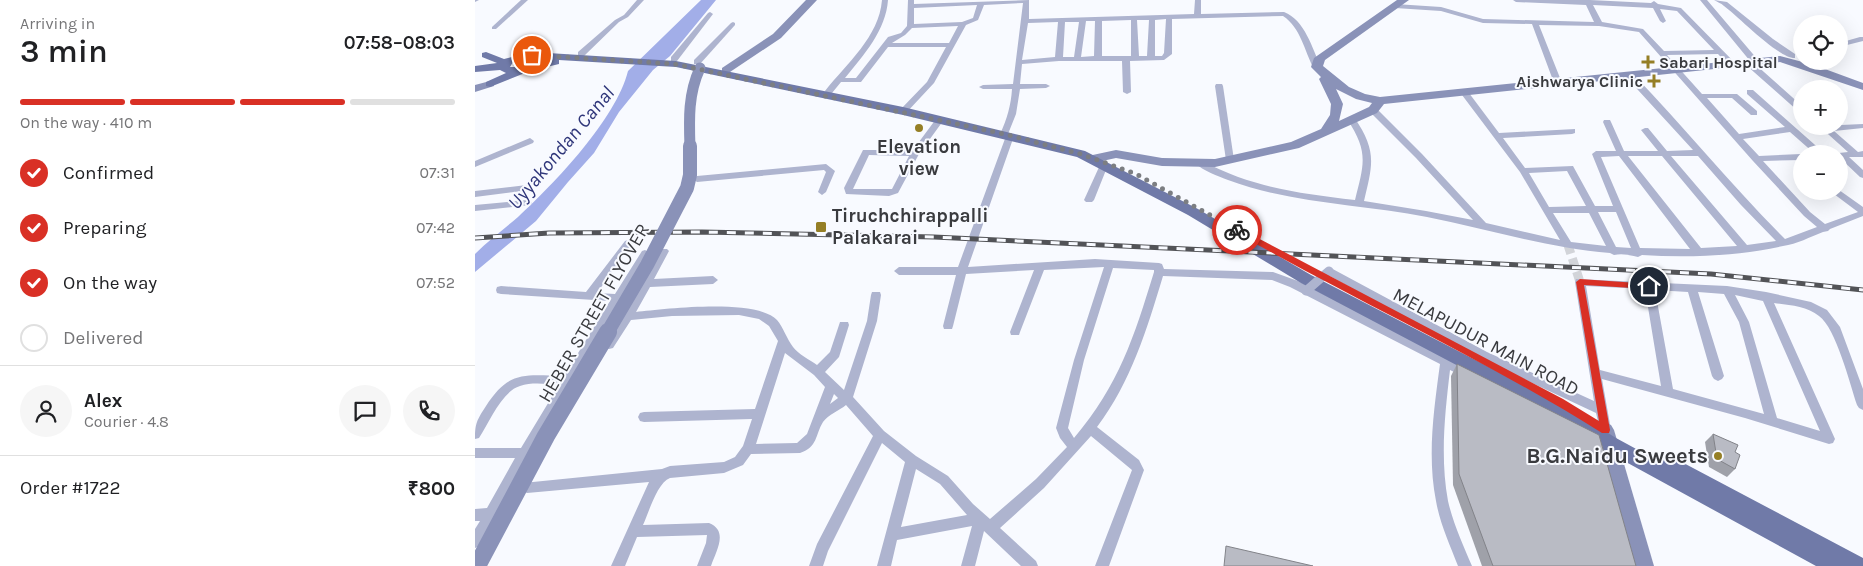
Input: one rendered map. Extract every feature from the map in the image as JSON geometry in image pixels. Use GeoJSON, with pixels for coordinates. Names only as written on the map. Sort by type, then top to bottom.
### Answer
{"type":"FeatureCollection","features":[{"type":"Feature","properties":{"kind":"main road"},"geometry":{"type":"LineString","coordinates":[[481,55],[574,56]]}},
{"type":"Feature","properties":{"kind":"main road"},"geometry":{"type":"LineString","coordinates":[[481,55],[499,59],[505,67],[512,71],[574,56]]}},
{"type":"Feature","properties":{"kind":"main road"},"geometry":{"type":"LineString","coordinates":[[528,55],[537,60],[527,68],[490,84],[514,58],[528,55]]}},
{"type":"Feature","properties":{"kind":"main road","name":"MELAPUDUR MAIN ROAD"},"geometry":{"type":"LineString","coordinates":[[574,56],[698,65],[1007,135],[1136,174],[1313,272],[1559,402],[1608,437],[1836,566]]}},
{"type":"Feature","properties":{"kind":"main road"},"geometry":{"type":"LineString","coordinates":[[475,70],[505,67]]}},
{"type":"Feature","properties":{"kind":"main road","name":"MELAPUDUR MAIN ROAD"},"geometry":{"type":"LineString","coordinates":[[1099,162],[1193,212],[1306,279],[1557,410],[1587,429],[1608,437],[1777,521],[1857,566]]}},
{"type":"Feature","properties":{"kind":"street"},"geometry":{"type":"LineString","coordinates":[[494,28],[525,0]]}},
{"type":"Feature","properties":{"kind":"street"},"geometry":{"type":"LineString","coordinates":[[574,56],[617,21],[626,16],[641,0]]}},
{"type":"Feature","properties":{"kind":"street"},"geometry":{"type":"LineString","coordinates":[[726,70],[777,36],[812,0]]}},
{"type":"Feature","properties":{"kind":"street"},"geometry":{"type":"LineString","coordinates":[[829,91],[879,25],[886,8],[885,0]]}},
{"type":"Feature","properties":{"kind":"street"},"geometry":{"type":"LineString","coordinates":[[1197,16],[1198,0]]}},
{"type":"Feature","properties":{"kind":"street"},"geometry":{"type":"LineString","coordinates":[[1516,0],[1654,3],[1682,11],[1718,52],[1733,65]]}},
{"type":"Feature","properties":{"kind":"street"},"geometry":{"type":"LineString","coordinates":[[1703,0],[1752,63],[1793,101]]}},
{"type":"Feature","properties":{"kind":"street"},"geometry":{"type":"LineString","coordinates":[[1717,0],[1725,3],[1770,41],[1786,58],[1863,87]]}},
{"type":"Feature","properties":{"kind":"street"},"geometry":{"type":"LineString","coordinates":[[838,80],[858,80],[888,42],[903,34],[910,26],[911,3],[1026,1],[1027,21],[1019,62],[1014,112],[962,271],[947,326]]}},
{"type":"Feature","properties":{"kind":"street"},"geometry":{"type":"LineString","coordinates":[[1587,2],[1599,24]]}},
{"type":"Feature","properties":{"kind":"street"},"geometry":{"type":"LineString","coordinates":[[910,26],[963,24],[976,19],[981,3]]}},
{"type":"Feature","properties":{"kind":"street"},"geometry":{"type":"LineString","coordinates":[[1317,67],[1320,58],[1400,3],[1441,9],[1483,21],[1599,24],[1641,30],[1756,159],[1807,214],[1825,229]]}},
{"type":"Feature","properties":{"kind":"street"},"geometry":{"type":"LineString","coordinates":[[1654,3],[1663,21]]}},
{"type":"Feature","properties":{"kind":"street"},"geometry":{"type":"LineString","coordinates":[[674,59],[710,14]]}},
{"type":"Feature","properties":{"kind":"street"},"geometry":{"type":"LineString","coordinates":[[1027,21],[1285,14],[1292,17],[1339,110],[1338,117],[1326,129]]}},
{"type":"Feature","properties":{"kind":"street"},"geometry":{"type":"LineString","coordinates":[[1127,92],[1134,18]]}},
{"type":"Feature","properties":{"kind":"street"},"geometry":{"type":"LineString","coordinates":[[1151,59],[1153,18]]}},
{"type":"Feature","properties":{"kind":"street"},"geometry":{"type":"LineString","coordinates":[[1019,62],[1059,59],[1151,59],[1167,57],[1169,18]]}},
{"type":"Feature","properties":{"kind":"street"},"geometry":{"type":"LineString","coordinates":[[1098,59],[1099,19]]}},
{"type":"Feature","properties":{"kind":"street"},"geometry":{"type":"LineString","coordinates":[[1059,59],[1062,20]]}},
{"type":"Feature","properties":{"kind":"street"},"geometry":{"type":"LineString","coordinates":[[1077,59],[1083,20]]}},
{"type":"Feature","properties":{"kind":"street"},"geometry":{"type":"LineString","coordinates":[[1535,23],[1558,83]]}},
{"type":"Feature","properties":{"kind":"street"},"geometry":{"type":"LineString","coordinates":[[698,65],[733,24]]}},
{"type":"Feature","properties":{"kind":"street"},"geometry":{"type":"LineString","coordinates":[[903,111],[930,83],[963,24]]}},
{"type":"Feature","properties":{"kind":"street"},"geometry":{"type":"LineString","coordinates":[[869,39],[888,42],[952,45]]}},
{"type":"Feature","properties":{"kind":"street"},"geometry":{"type":"LineString","coordinates":[[1848,42],[1863,39]]}},
{"type":"Feature","properties":{"kind":"street"},"geometry":{"type":"LineString","coordinates":[[1661,53],[1718,52]]}},
{"type":"Feature","properties":{"kind":"street"},"geometry":{"type":"LineString","coordinates":[[1089,200],[1099,162],[1116,154],[1162,162],[1199,163],[1230,160],[1295,144],[1376,106],[1463,91],[1630,76],[1752,63],[1793,56]]}},
{"type":"Feature","properties":{"kind":"street","name":"HEBER STREET FLYOVER"},"geometry":{"type":"LineString","coordinates":[[477,566],[546,436],[647,265],[687,188],[691,167],[691,91],[698,65]]}},
{"type":"Feature","properties":{"kind":"street"},"geometry":{"type":"LineString","coordinates":[[1317,67],[1345,91],[1376,106],[1481,224]]}},
{"type":"Feature","properties":{"kind":"street"},"geometry":{"type":"LineString","coordinates":[[1630,76],[1664,110],[1761,222],[1784,244]]}},
{"type":"Feature","properties":{"kind":"street"},"geometry":{"type":"LineString","coordinates":[[475,90],[490,84]]}},
{"type":"Feature","properties":{"kind":"street"},"geometry":{"type":"LineString","coordinates":[[983,87],[1046,86]]}},
{"type":"Feature","properties":{"kind":"street"},"geometry":{"type":"LineString","coordinates":[[1219,86],[1230,160]]}},
{"type":"Feature","properties":{"kind":"street"},"geometry":{"type":"LineString","coordinates":[[1463,91],[1523,171],[1568,245]]}},
{"type":"Feature","properties":{"kind":"street"},"geometry":{"type":"LineString","coordinates":[[1749,92],[1810,145]]}},
{"type":"Feature","properties":{"kind":"street"},"geometry":{"type":"LineString","coordinates":[[1699,96],[1734,96],[1754,113]]}},
{"type":"Feature","properties":{"kind":"street"},"geometry":{"type":"LineString","coordinates":[[1351,119],[1362,134],[1369,159],[1359,202]]}},
{"type":"Feature","properties":{"kind":"street"},"geometry":{"type":"LineString","coordinates":[[915,153],[866,152],[848,188],[849,192],[893,192],[915,153],[939,120]]}},
{"type":"Feature","properties":{"kind":"street"},"geometry":{"type":"LineString","coordinates":[[1607,122],[1621,153],[1699,253]]}},
{"type":"Feature","properties":{"kind":"street"},"geometry":{"type":"LineString","coordinates":[[1848,127],[1863,126]]}},
{"type":"Feature","properties":{"kind":"street"},"geometry":{"type":"LineString","coordinates":[[1645,130],[1663,154],[1745,249]]}},
{"type":"Feature","properties":{"kind":"street"},"geometry":{"type":"LineString","coordinates":[[1736,137],[1792,130]]}},
{"type":"Feature","properties":{"kind":"street"},"geometry":{"type":"LineString","coordinates":[[1497,136],[1572,131]]}},
{"type":"Feature","properties":{"kind":"street"},"geometry":{"type":"LineString","coordinates":[[1834,135],[1860,154]]}},
{"type":"Feature","properties":{"kind":"street"},"geometry":{"type":"LineString","coordinates":[[475,164],[529,141]]}},
{"type":"Feature","properties":{"kind":"street"},"geometry":{"type":"LineString","coordinates":[[1638,254],[1596,154],[1701,154]]}},
{"type":"Feature","properties":{"kind":"street"},"geometry":{"type":"LineString","coordinates":[[1756,159],[1793,158]]}},
{"type":"Feature","properties":{"kind":"street"},"geometry":{"type":"LineString","coordinates":[[1848,161],[1863,175]]}},
{"type":"Feature","properties":{"kind":"street"},"geometry":{"type":"LineString","coordinates":[[1199,163],[1232,179],[1274,192],[1359,202],[1481,224],[1568,245],[1638,254],[1699,253],[1784,244],[1863,212],[1846,200]]}},
{"type":"Feature","properties":{"kind":"street"},"geometry":{"type":"LineString","coordinates":[[697,179],[826,167],[831,171],[822,192]]}},
{"type":"Feature","properties":{"kind":"street"},"geometry":{"type":"LineString","coordinates":[[1523,171],[1571,168],[1614,252]]}},
{"type":"Feature","properties":{"kind":"street"},"geometry":{"type":"LineString","coordinates":[[475,194],[527,188]]}},
{"type":"Feature","properties":{"kind":"street"},"geometry":{"type":"LineString","coordinates":[[475,208],[527,203]]}},
{"type":"Feature","properties":{"kind":"street"},"geometry":{"type":"LineString","coordinates":[[1548,210],[1618,209]]}},
{"type":"Feature","properties":{"kind":"street"},"geometry":{"type":"LineString","coordinates":[[588,297],[628,244]]}},
{"type":"Feature","properties":{"kind":"street"},"geometry":{"type":"LineString","coordinates":[[486,566],[555,433],[629,315],[664,251]]}},
{"type":"Feature","properties":{"kind":"street"},"geometry":{"type":"LineString","coordinates":[[475,542],[524,453],[645,253]]}},
{"type":"Feature","properties":{"kind":"street"},"geometry":{"type":"LineString","coordinates":[[899,271],[962,271],[1109,264],[1159,267],[1142,330],[1111,398],[1090,428],[1022,502],[991,527]]}},
{"type":"Feature","properties":{"kind":"street"},"geometry":{"type":"LineString","coordinates":[[1073,446],[1062,428],[1079,360],[1109,264]]}},
{"type":"Feature","properties":{"kind":"street"},"geometry":{"type":"LineString","coordinates":[[1015,332],[1040,267]]}},
{"type":"Feature","properties":{"kind":"street"},"geometry":{"type":"LineString","coordinates":[[1306,291],[1329,271],[1483,355],[1602,410]]}},
{"type":"Feature","properties":{"kind":"street"},"geometry":{"type":"LineString","coordinates":[[1159,272],[1273,276],[1294,284],[1446,362],[1562,425],[1587,429]]}},
{"type":"Feature","properties":{"kind":"street"},"geometry":{"type":"LineString","coordinates":[[645,283],[713,280]]}},
{"type":"Feature","properties":{"kind":"street"},"geometry":{"type":"LineString","coordinates":[[1644,566],[1608,437],[1580,282],[1727,290],[1807,305],[1823,313],[1835,327],[1863,405]]}},
{"type":"Feature","properties":{"kind":"street"},"geometry":{"type":"LineString","coordinates":[[1649,286],[1668,392]]}},
{"type":"Feature","properties":{"kind":"street"},"geometry":{"type":"LineString","coordinates":[[1692,288],[1718,376]]}},
{"type":"Feature","properties":{"kind":"street"},"geometry":{"type":"LineString","coordinates":[[501,290],[617,298]]}},
{"type":"Feature","properties":{"kind":"street"},"geometry":{"type":"LineString","coordinates":[[1727,290],[1744,322],[1772,421]]}},
{"type":"Feature","properties":{"kind":"street"},"geometry":{"type":"LineString","coordinates":[[819,418],[847,398],[872,320],[876,295]]}},
{"type":"Feature","properties":{"kind":"street"},"geometry":{"type":"LineString","coordinates":[[1595,373],[1772,421],[1829,439],[1766,296]]}},
{"type":"Feature","properties":{"kind":"street"},"geometry":{"type":"LineString","coordinates":[[605,318],[629,315],[739,311],[761,315],[773,323],[790,352],[818,372],[831,386],[847,398],[880,435],[912,460],[944,480],[1031,566]]}},
{"type":"Feature","properties":{"kind":"street"},"geometry":{"type":"LineString","coordinates":[[818,372],[835,354],[844,325]]}},
{"type":"Feature","properties":{"kind":"street"},"geometry":{"type":"LineString","coordinates":[[527,487],[724,468],[739,461],[748,448],[783,342]]}},
{"type":"Feature","properties":{"kind":"street"},"geometry":{"type":"LineString","coordinates":[[1446,362],[1439,433],[1442,499],[1449,530],[1465,566]]}},
{"type":"Feature","properties":{"kind":"street"},"geometry":{"type":"LineString","coordinates":[[475,434],[504,391],[512,384],[522,381],[567,381]]}},
{"type":"Feature","properties":{"kind":"street"},"geometry":{"type":"LineString","coordinates":[[748,448],[800,448],[812,437],[831,386]]}},
{"type":"Feature","properties":{"kind":"street"},"geometry":{"type":"LineString","coordinates":[[644,417],[760,414]]}},
{"type":"Feature","properties":{"kind":"street"},"geometry":{"type":"LineString","coordinates":[[1090,428],[1135,464],[1138,470],[1102,566]]}},
{"type":"Feature","properties":{"kind":"street"},"geometry":{"type":"LineString","coordinates":[[816,566],[822,549],[880,435]]}},
{"type":"Feature","properties":{"kind":"street"},"geometry":{"type":"LineString","coordinates":[[475,454],[524,453]]}},
{"type":"Feature","properties":{"kind":"street"},"geometry":{"type":"LineString","coordinates":[[884,566],[912,460]]}},
{"type":"Feature","properties":{"kind":"street"},"geometry":{"type":"LineString","coordinates":[[618,566],[655,483],[662,475]]}},
{"type":"Feature","properties":{"kind":"street"},"geometry":{"type":"LineString","coordinates":[[475,515],[489,514]]}},
{"type":"Feature","properties":{"kind":"street"},"geometry":{"type":"LineString","coordinates":[[893,534],[981,518]]}},
{"type":"Feature","properties":{"kind":"street"},"geometry":{"type":"LineString","coordinates":[[968,566],[981,518]]}},
{"type":"Feature","properties":{"kind":"street"},"geometry":{"type":"LineString","coordinates":[[634,531],[709,529],[714,533],[713,543],[703,566]]}},
{"type":"Feature","properties":{"kind":"water"},"geometry":{"type":"Polygon","coordinates":[[[701,0],[716,0],[670,56],[653,70],[619,112],[594,153],[536,221],[475,272],[475,254],[518,217],[566,169],[598,129],[611,109],[628,71],[701,0]]]}},
{"type":"Feature","properties":{"kind":"building"},"geometry":{"type":"Polygon","coordinates":[[[1457,364],[1599,435],[1636,566],[1493,566],[1459,474],[1457,364]]]}},
{"type":"Feature","properties":{"kind":"building"},"geometry":{"type":"Polygon","coordinates":[[[1713,434],[1738,445],[1735,452],[1740,455],[1735,469],[1717,459],[1713,434]]]}},
{"type":"Feature","properties":{"kind":"building"},"geometry":{"type":"Polygon","coordinates":[[[1226,546],[1313,566],[1224,566],[1226,546]]]}},
{"type":"Feature","properties":{"kind":"tunnel"},"geometry":{"type":"LineString","coordinates":[[1568,245],[1580,282]]}},
{"type":"Feature","properties":{"kind":"railway"},"geometry":{"type":"LineString","coordinates":[[475,238],[549,233],[702,232],[934,237],[1711,274],[1863,290]]}},
{"type":"Feature","properties":{"kind":"way so far"},"geometry":{"type":"LineString","coordinates":[[532,55],[675,64],[700,68],[1004,134],[1081,154],[1136,174],[1237,230]]}},
{"type":"Feature","properties":{"kind":"place","name":"Sabari Hospital"},"geometry":{"type":"Point","coordinates":[1648,62]}},
{"type":"Feature","properties":{"kind":"place","name":"Aishwarya Clinic"},"geometry":{"type":"Point","coordinates":[1654,81]}},
{"type":"Feature","properties":{"kind":"place","name":"Elevation view"},"geometry":{"type":"Point","coordinates":[919,128]}},
{"type":"Feature","properties":{"kind":"place","name":"Tiruchchirappalli Palakarai"},"geometry":{"type":"Point","coordinates":[821,227]}},
{"type":"Feature","properties":{"kind":"place","name":"B.G.Naidu Sweets"},"geometry":{"type":"Point","coordinates":[1718,456]}},
{"type":"Feature","properties":{"kind":"route"},"geometry":{"type":"LineString","coordinates":[[1237,230],[1559,402],[1605,430],[1580,282],[1649,286]]}},
{"type":"Feature","properties":{"kind":"water label","name":"Uyyakondan Canal"},"geometry":{"type":"Point","coordinates":[561,148]}}]}
